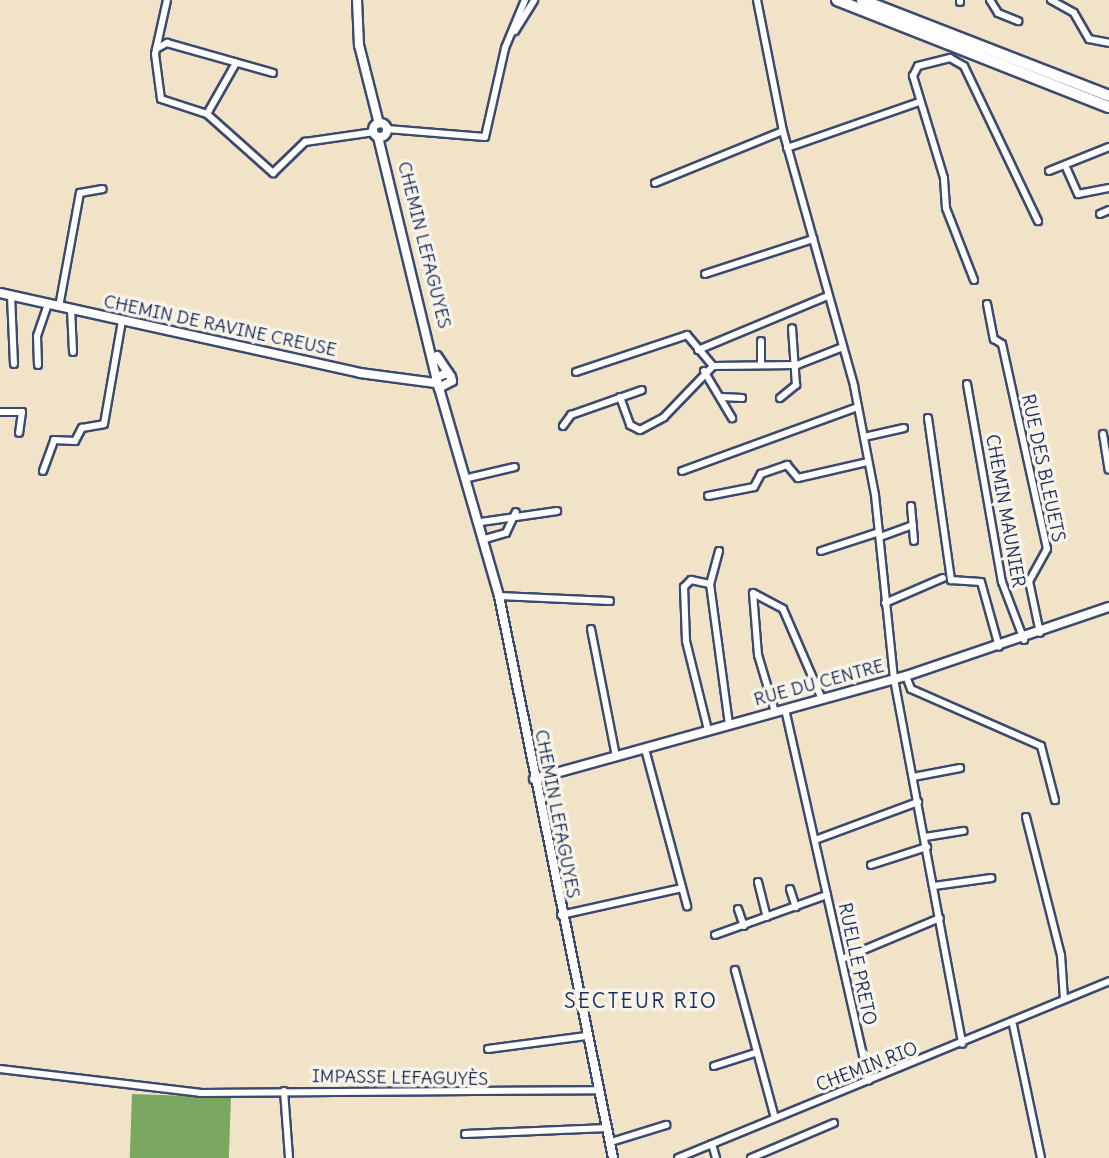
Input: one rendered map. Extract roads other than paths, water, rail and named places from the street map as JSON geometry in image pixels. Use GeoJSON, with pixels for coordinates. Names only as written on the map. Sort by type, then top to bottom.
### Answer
{"type":"FeatureCollection","features":[{"type":"Feature","properties":{"kind":"highway"},"geometry":{"type":"LineString","coordinates":[[837,0],[1109,107]]}},
{"type":"Feature","properties":{"kind":"highway"},"geometry":{"type":"LineString","coordinates":[[862,0],[1109,96]]}},
{"type":"Feature","properties":{"kind":"main road","name":"CHEMIN LEFAGUYES"},"geometry":{"type":"LineString","coordinates":[[357,0],[359,45],[435,354],[437,383],[448,404],[499,596],[560,915],[613,1158]]}},
{"type":"Feature","properties":{"kind":"main road","name":"CHEMIN DE RAVINE CREUSE"},"geometry":{"type":"LineString","coordinates":[[0,293],[122,321],[437,383]]}},
{"type":"Feature","properties":{"kind":"main road","name":"CHEMIN LEFAGUYES"},"geometry":{"type":"LineString","coordinates":[[435,354],[448,373]]}},
{"type":"Feature","properties":{"kind":"main road"},"geometry":{"type":"LineString","coordinates":[[448,373],[451,385],[437,383],[448,373]]}},
{"type":"Feature","properties":{"kind":"main road","name":"CHEMIN LEFAGUYES"},"geometry":{"type":"LineString","coordinates":[[448,404],[451,385]]}},
{"type":"Feature","properties":{"kind":"main road","name":"RUE DU CENTRE"},"geometry":{"type":"LineString","coordinates":[[534,779],[906,677],[1024,640],[1109,607]]}},
{"type":"Feature","properties":{"kind":"street"},"geometry":{"type":"LineString","coordinates":[[167,0],[156,48],[161,99],[207,114],[273,173],[305,142],[381,133],[485,137],[525,0]]}},
{"type":"Feature","properties":{"kind":"street"},"geometry":{"type":"LineString","coordinates":[[515,31],[534,0]]}},
{"type":"Feature","properties":{"kind":"street"},"geometry":{"type":"LineString","coordinates":[[757,0],[782,131],[843,347],[869,462],[880,535],[894,679],[962,1044]]}},
{"type":"Feature","properties":{"kind":"street"},"geometry":{"type":"LineString","coordinates":[[990,0],[998,13],[1018,22]]}},
{"type":"Feature","properties":{"kind":"street"},"geometry":{"type":"LineString","coordinates":[[1051,0],[1074,13],[1089,38],[1109,43]]}},
{"type":"Feature","properties":{"kind":"street"},"geometry":{"type":"LineString","coordinates":[[156,48],[167,43],[273,73]]}},
{"type":"Feature","properties":{"kind":"street"},"geometry":{"type":"LineString","coordinates":[[974,280],[948,215],[944,178],[913,76],[918,66],[950,58],[964,65],[1038,221]]}},
{"type":"Feature","properties":{"kind":"street"},"geometry":{"type":"LineString","coordinates":[[207,114],[236,63]]}},
{"type":"Feature","properties":{"kind":"street"},"geometry":{"type":"LineString","coordinates":[[788,148],[919,102]]}},
{"type":"Feature","properties":{"kind":"street"},"geometry":{"type":"LineString","coordinates":[[655,183],[782,131]]}},
{"type":"Feature","properties":{"kind":"street"},"geometry":{"type":"LineString","coordinates":[[1049,171],[1109,147]]}},
{"type":"Feature","properties":{"kind":"street"},"geometry":{"type":"LineString","coordinates":[[1065,165],[1078,194],[1108,191]]}},
{"type":"Feature","properties":{"kind":"street"},"geometry":{"type":"LineString","coordinates":[[59,307],[80,193],[103,189]]}},
{"type":"Feature","properties":{"kind":"street"},"geometry":{"type":"LineString","coordinates":[[1100,214],[1109,210]]}},
{"type":"Feature","properties":{"kind":"street"},"geometry":{"type":"LineString","coordinates":[[705,274],[813,239]]}},
{"type":"Feature","properties":{"kind":"street"},"geometry":{"type":"LineString","coordinates":[[11,296],[14,364]]}},
{"type":"Feature","properties":{"kind":"street"},"geometry":{"type":"LineString","coordinates":[[698,350],[828,296]]}},
{"type":"Feature","properties":{"kind":"street"},"geometry":{"type":"LineString","coordinates":[[38,365],[37,336],[48,304]]}},
{"type":"Feature","properties":{"kind":"street","name":"RUE DES BLEUETS"},"geometry":{"type":"LineString","coordinates":[[987,304],[995,339],[1002,344],[1047,549],[1029,581],[1040,634]]}},
{"type":"Feature","properties":{"kind":"street"},"geometry":{"type":"LineString","coordinates":[[71,309],[73,352]]}},
{"type":"Feature","properties":{"kind":"street"},"geometry":{"type":"LineString","coordinates":[[43,471],[54,440],[75,441],[82,428],[104,424],[122,321]]}},
{"type":"Feature","properties":{"kind":"street"},"geometry":{"type":"LineString","coordinates":[[780,398],[795,388],[797,365],[792,328]]}},
{"type":"Feature","properties":{"kind":"street"},"geometry":{"type":"LineString","coordinates":[[576,372],[687,335],[713,366]]}},
{"type":"Feature","properties":{"kind":"street"},"geometry":{"type":"LineString","coordinates":[[761,341],[761,363]]}},
{"type":"Feature","properties":{"kind":"street"},"geometry":{"type":"LineString","coordinates":[[620,397],[630,425],[640,430],[664,417],[705,371],[713,366],[761,363],[797,365],[843,347]]}},
{"type":"Feature","properties":{"kind":"street"},"geometry":{"type":"LineString","coordinates":[[705,371],[732,418]]}},
{"type":"Feature","properties":{"kind":"street","name":"CHEMIN MAUNIER"},"geometry":{"type":"LineString","coordinates":[[967,384],[1002,582],[1024,640]]}},
{"type":"Feature","properties":{"kind":"street"},"geometry":{"type":"LineString","coordinates":[[563,426],[571,415],[642,390]]}},
{"type":"Feature","properties":{"kind":"street"},"geometry":{"type":"LineString","coordinates":[[721,397],[742,398]]}},
{"type":"Feature","properties":{"kind":"street"},"geometry":{"type":"LineString","coordinates":[[682,471],[858,407]]}},
{"type":"Feature","properties":{"kind":"street"},"geometry":{"type":"LineString","coordinates":[[0,412],[22,412],[19,433]]}},
{"type":"Feature","properties":{"kind":"street"},"geometry":{"type":"LineString","coordinates":[[928,418],[951,580],[981,582],[999,648]]}},
{"type":"Feature","properties":{"kind":"street"},"geometry":{"type":"LineString","coordinates":[[864,437],[904,428]]}},
{"type":"Feature","properties":{"kind":"street"},"geometry":{"type":"LineString","coordinates":[[1103,434],[1109,470]]}},
{"type":"Feature","properties":{"kind":"street"},"geometry":{"type":"LineString","coordinates":[[708,496],[754,487],[761,474],[787,465],[798,478],[869,462]]}},
{"type":"Feature","properties":{"kind":"street"},"geometry":{"type":"LineString","coordinates":[[468,478],[515,467]]}},
{"type":"Feature","properties":{"kind":"street"},"geometry":{"type":"LineString","coordinates":[[911,506],[914,541]]}},
{"type":"Feature","properties":{"kind":"street"},"geometry":{"type":"LineString","coordinates":[[481,522],[516,513],[557,511]]}},
{"type":"Feature","properties":{"kind":"street"},"geometry":{"type":"LineString","coordinates":[[485,538],[506,533],[516,513]]}},
{"type":"Feature","properties":{"kind":"street"},"geometry":{"type":"LineString","coordinates":[[821,551],[913,525]]}},
{"type":"Feature","properties":{"kind":"street"},"geometry":{"type":"LineString","coordinates":[[719,551],[710,584],[729,724]]}},
{"type":"Feature","properties":{"kind":"street"},"geometry":{"type":"LineString","coordinates":[[885,603],[943,578]]}},
{"type":"Feature","properties":{"kind":"street"},"geometry":{"type":"LineString","coordinates":[[708,730],[686,641],[684,587],[691,580],[710,584]]}},
{"type":"Feature","properties":{"kind":"street"},"geometry":{"type":"LineString","coordinates":[[775,712],[758,654],[752,593],[783,609],[822,699]]}},
{"type":"Feature","properties":{"kind":"street"},"geometry":{"type":"LineString","coordinates":[[499,596],[610,601]]}},
{"type":"Feature","properties":{"kind":"street"},"geometry":{"type":"LineString","coordinates":[[591,629],[616,757]]}},
{"type":"Feature","properties":{"kind":"street"},"geometry":{"type":"LineString","coordinates":[[906,677],[911,690],[1041,746],[1055,800]]}},
{"type":"Feature","properties":{"kind":"street","name":"RUELLE PRETO"},"geometry":{"type":"LineString","coordinates":[[785,709],[869,1081]]}},
{"type":"Feature","properties":{"kind":"street"},"geometry":{"type":"LineString","coordinates":[[645,749],[687,906]]}},
{"type":"Feature","properties":{"kind":"street"},"geometry":{"type":"LineString","coordinates":[[913,777],[960,768]]}},
{"type":"Feature","properties":{"kind":"street"},"geometry":{"type":"LineString","coordinates":[[815,840],[918,802]]}},
{"type":"Feature","properties":{"kind":"street"},"geometry":{"type":"LineString","coordinates":[[1026,817],[1061,955],[1064,999]]}},
{"type":"Feature","properties":{"kind":"street"},"geometry":{"type":"LineString","coordinates":[[925,837],[964,831]]}},
{"type":"Feature","properties":{"kind":"street"},"geometry":{"type":"LineString","coordinates":[[871,865],[927,847]]}},
{"type":"Feature","properties":{"kind":"street"},"geometry":{"type":"LineString","coordinates":[[934,886],[991,878]]}},
{"type":"Feature","properties":{"kind":"street"},"geometry":{"type":"LineString","coordinates":[[758,883],[767,917]]}},
{"type":"Feature","properties":{"kind":"street"},"geometry":{"type":"LineString","coordinates":[[560,915],[682,888]]}},
{"type":"Feature","properties":{"kind":"street"},"geometry":{"type":"LineString","coordinates":[[790,889],[796,907]]}},
{"type":"Feature","properties":{"kind":"street","name":"RUELLE PRETO"},"geometry":{"type":"LineString","coordinates":[[715,934],[827,895]]}},
{"type":"Feature","properties":{"kind":"street"},"geometry":{"type":"LineString","coordinates":[[738,909],[744,926]]}},
{"type":"Feature","properties":{"kind":"street"},"geometry":{"type":"LineString","coordinates":[[842,960],[940,918]]}},
{"type":"Feature","properties":{"kind":"street"},"geometry":{"type":"LineString","coordinates":[[735,970],[755,1053],[775,1118]]}},
{"type":"Feature","properties":{"kind":"street","name":"CHEMIN RIO"},"geometry":{"type":"LineString","coordinates":[[678,1158],[692,1155],[775,1118],[1013,1025],[1064,999],[1109,981]]}},
{"type":"Feature","properties":{"kind":"street"},"geometry":{"type":"LineString","coordinates":[[1013,1025],[1041,1158]]}},
{"type":"Feature","properties":{"kind":"street"},"geometry":{"type":"LineString","coordinates":[[488,1049],[586,1036]]}},
{"type":"Feature","properties":{"kind":"street"},"geometry":{"type":"LineString","coordinates":[[714,1066],[755,1053]]}},
{"type":"Feature","properties":{"kind":"street","name":"IMPASSE LEFAGUYÈS"},"geometry":{"type":"LineString","coordinates":[[0,1069],[131,1089],[600,1090]]}},
{"type":"Feature","properties":{"kind":"street"},"geometry":{"type":"LineString","coordinates":[[284,1091],[289,1158]]}},
{"type":"Feature","properties":{"kind":"street"},"geometry":{"type":"LineString","coordinates":[[751,1158],[834,1123]]}},
{"type":"Feature","properties":{"kind":"street"},"geometry":{"type":"LineString","coordinates":[[611,1142],[666,1125]]}},
{"type":"Feature","properties":{"kind":"street"},"geometry":{"type":"LineString","coordinates":[[465,1134],[608,1128]]}},
{"type":"Feature","properties":{"kind":"street"},"geometry":{"type":"LineString","coordinates":[[712,1144],[716,1158]]}},
{"type":"Feature","properties":{"kind":"district","name":"SECTEUR RIO"},"geometry":{"type":"Point","coordinates":[641,1001]}}]}
